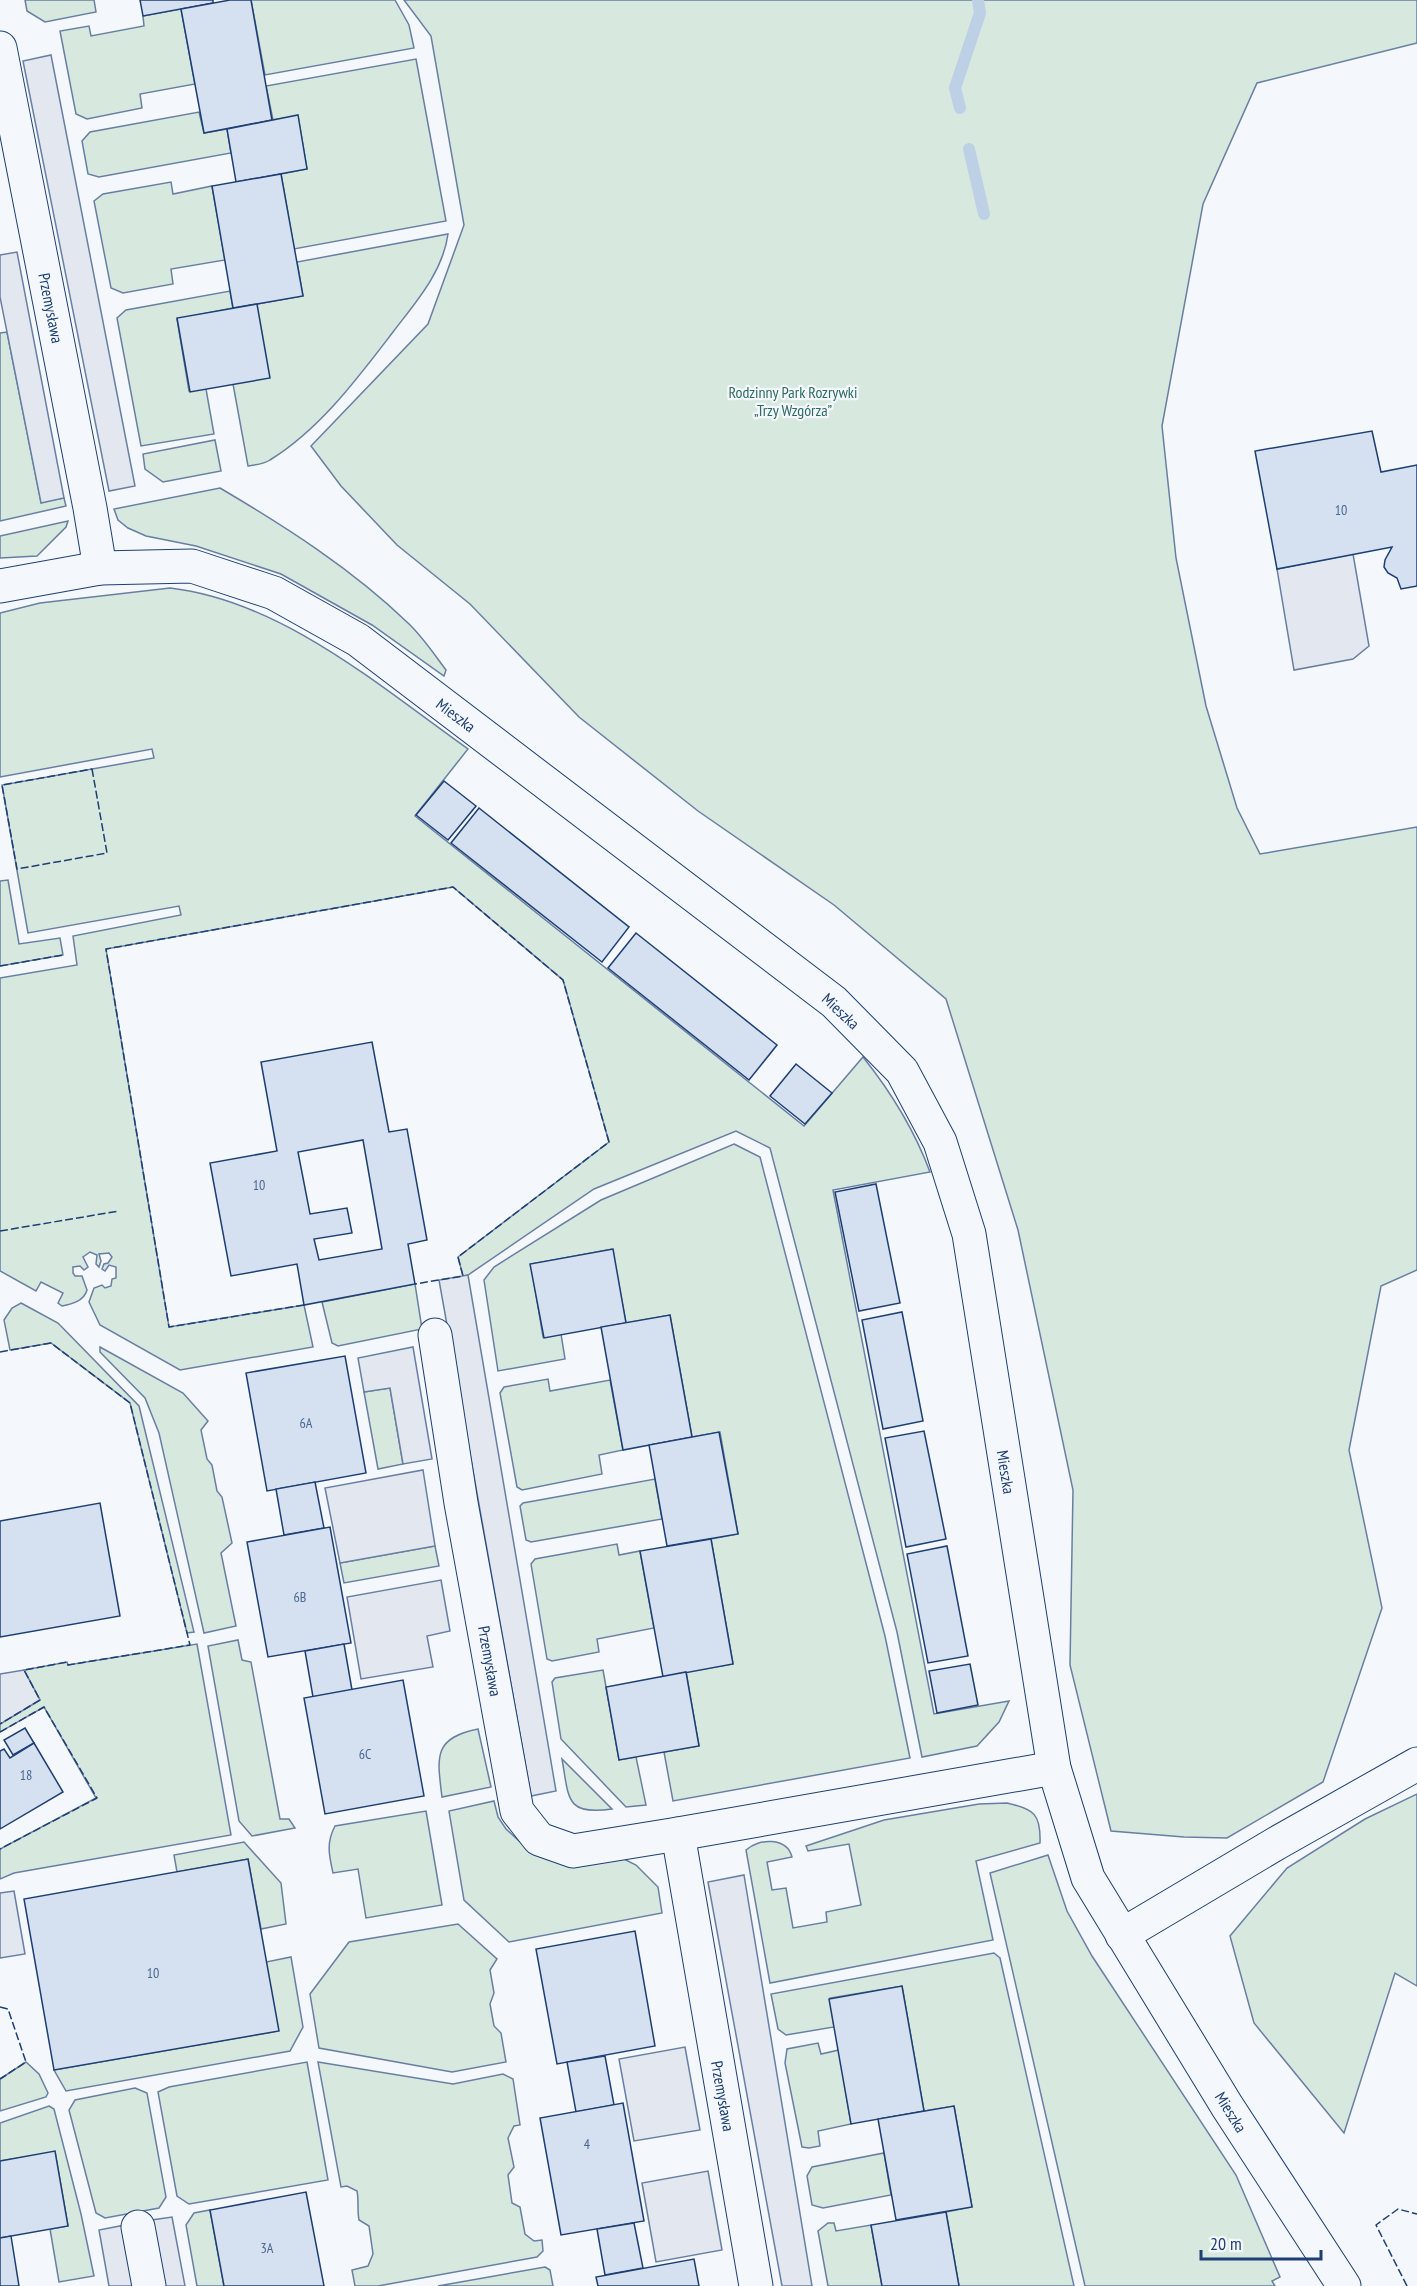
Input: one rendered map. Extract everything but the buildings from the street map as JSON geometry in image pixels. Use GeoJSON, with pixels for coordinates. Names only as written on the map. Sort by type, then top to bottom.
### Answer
{"type":"FeatureCollection","features":[{"type":"Feature","properties":{"kind":"street","name":"Przemysława"},"geometry":{"type":"LineString","coordinates":[[0,48],[100,567]]}},
{"type":"Feature","properties":{"kind":"street","name":"Mieszka"},"geometry":{"type":"LineString","coordinates":[[0,586],[100,567],[192,566],[274,593],[358,640],[834,1002],[902,1071],[940,1142],[969,1234],[1054,1768],[1088,1878],[1227,2106],[1344,2286]]}},
{"type":"Feature","properties":{"kind":"street","name":"Przemysława"},"geometry":{"type":"LineString","coordinates":[[435,1335],[461,1503],[516,1810],[538,1839],[573,1851],[1054,1768]]}},
{"type":"Feature","properties":{"kind":"street"},"geometry":{"type":"LineString","coordinates":[[1122,1935],[1277,1843],[1417,1764]]}},
{"type":"Feature","properties":{"kind":"street","name":"Przemysława"},"geometry":{"type":"LineString","coordinates":[[678,1834],[756,2286]]}},
{"type":"Feature","properties":{"kind":"street"},"geometry":{"type":"LineString","coordinates":[[138,2228],[149,2286]]}},
{"type":"Feature","properties":{"kind":"green space"},"geometry":{"type":"Polygon","coordinates":[[[25,0],[94,0],[96,12],[45,22],[27,11],[25,0]]]}},
{"type":"Feature","properties":{"kind":"green space"},"geometry":{"type":"Polygon","coordinates":[[[251,0],[395,0],[409,25],[414,48],[265,75],[251,0]]]}},
{"type":"Feature","properties":{"kind":"green space","name":"Rodzinny Park Rozrywki „Trzy Wzgórza”"},"geometry":{"type":"Polygon","coordinates":[[[404,0],[1417,0],[1417,43],[1257,83],[1203,204],[1162,426],[1176,558],[1206,706],[1237,808],[1260,854],[1417,827],[1417,1270],[1381,1286],[1349,1450],[1382,1608],[1323,1782],[1227,1838],[1111,1831],[1070,1665],[1073,1490],[1018,1230],[946,999],[834,905],[698,811],[579,717],[470,604],[397,545],[341,486],[311,446],[428,324],[464,225],[431,36],[404,0]]]}},
{"type":"Feature","properties":{"kind":"green space"},"geometry":{"type":"Polygon","coordinates":[[[181,9],[195,84],[140,94],[142,108],[87,119],[76,114],[60,31],[89,26],[91,36],[144,26],[143,16],[181,9]]]}},
{"type":"Feature","properties":{"kind":"green space"},"geometry":{"type":"Polygon","coordinates":[[[416,59],[446,221],[294,249],[281,174],[307,169],[298,116],[273,120],[266,86],[416,59]]]}},
{"type":"Feature","properties":{"kind":"green space"},"geometry":{"type":"Polygon","coordinates":[[[199,112],[204,133],[227,129],[231,153],[99,177],[88,174],[82,141],[90,132],[199,112]]]}},
{"type":"Feature","properties":{"kind":"green space"},"geometry":{"type":"Polygon","coordinates":[[[171,182],[173,194],[212,186],[225,260],[171,269],[173,284],[123,293],[111,288],[94,201],[103,194],[171,182]]]}},
{"type":"Feature","properties":{"kind":"green space"},"geometry":{"type":"Polygon","coordinates":[[[448,234],[440,261],[427,286],[337,402],[288,448],[268,461],[248,466],[233,384],[257,304],[303,296],[297,262],[448,234]]]}},
{"type":"Feature","properties":{"kind":"green space"},"geometry":{"type":"Polygon","coordinates":[[[230,291],[233,308],[177,319],[189,391],[206,389],[214,434],[141,446],[117,318],[126,310],[230,291]]]}},
{"type":"Feature","properties":{"kind":"green space"},"geometry":{"type":"Polygon","coordinates":[[[7,332],[41,502],[64,498],[66,506],[0,521],[0,333],[7,332]]]}},
{"type":"Feature","properties":{"kind":"green space"},"geometry":{"type":"Polygon","coordinates":[[[215,440],[221,471],[163,482],[145,469],[143,454],[215,440]]]}},
{"type":"Feature","properties":{"kind":"green space"},"geometry":{"type":"Polygon","coordinates":[[[220,488],[318,550],[387,603],[423,639],[446,670],[444,676],[372,625],[281,574],[196,546],[146,536],[128,528],[118,520],[114,509],[220,488]]]}},
{"type":"Feature","properties":{"kind":"green space"},"geometry":{"type":"Polygon","coordinates":[[[68,521],[66,527],[37,556],[0,558],[0,536],[68,521]]]}},
{"type":"Feature","properties":{"kind":"green space"},"geometry":{"type":"Polygon","coordinates":[[[170,588],[211,596],[251,610],[290,628],[364,674],[468,749],[415,816],[804,1126],[863,1057],[883,1084],[901,1111],[930,1172],[833,1190],[934,1714],[1009,1701],[999,1722],[977,1746],[922,1757],[897,1632],[770,1148],[736,1131],[594,1189],[468,1275],[463,1276],[458,1257],[609,1142],[563,980],[453,887],[106,949],[169,1327],[304,1305],[313,1347],[180,1370],[100,1325],[89,1302],[94,1288],[102,1285],[105,1288],[111,1286],[112,1279],[116,1278],[116,1267],[109,1265],[105,1271],[102,1269],[112,1257],[109,1253],[99,1254],[101,1261],[99,1267],[96,1264],[97,1255],[90,1252],[83,1257],[88,1267],[84,1270],[80,1266],[73,1267],[73,1273],[75,1276],[82,1276],[87,1290],[74,1303],[62,1306],[58,1303],[63,1293],[41,1282],[36,1291],[0,1271],[0,978],[77,965],[73,936],[181,915],[179,906],[28,933],[2,785],[154,758],[152,749],[0,777],[0,613],[40,603],[170,588]]]}},
{"type":"Feature","properties":{"kind":"green space"},"geometry":{"type":"Polygon","coordinates":[[[8,880],[19,944],[60,938],[63,955],[0,966],[0,881],[8,880]]]}},
{"type":"Feature","properties":{"kind":"green space"},"geometry":{"type":"Polygon","coordinates":[[[734,1144],[760,1157],[885,1636],[910,1758],[673,1801],[664,1752],[699,1746],[686,1672],[733,1664],[711,1539],[738,1534],[720,1432],[692,1437],[670,1315],[626,1323],[612,1249],[531,1264],[543,1337],[561,1334],[565,1359],[498,1371],[484,1280],[494,1267],[601,1200],[734,1144]]]}},
{"type":"Feature","properties":{"kind":"green space"},"geometry":{"type":"Polygon","coordinates":[[[415,1284],[422,1329],[338,1346],[332,1343],[322,1302],[415,1284]]]}},
{"type":"Feature","properties":{"kind":"green space"},"geometry":{"type":"Polygon","coordinates":[[[21,1303],[58,1323],[139,1406],[194,1632],[187,1633],[130,1403],[51,1343],[10,1350],[4,1320],[12,1308],[21,1303]]]}},
{"type":"Feature","properties":{"kind":"green space"},"geometry":{"type":"Polygon","coordinates":[[[100,1347],[183,1393],[208,1421],[201,1430],[217,1491],[222,1497],[232,1543],[221,1553],[236,1626],[204,1633],[159,1433],[145,1398],[100,1352],[100,1347]]]}},
{"type":"Feature","properties":{"kind":"green space"},"geometry":{"type":"Polygon","coordinates":[[[548,1379],[550,1391],[610,1380],[623,1450],[599,1455],[602,1474],[522,1490],[517,1487],[500,1393],[504,1387],[548,1379]]]}},
{"type":"Feature","properties":{"kind":"green space"},"geometry":{"type":"Polygon","coordinates":[[[390,1388],[403,1464],[378,1469],[364,1392],[390,1388]]]}},
{"type":"Feature","properties":{"kind":"green space"},"geometry":{"type":"Polygon","coordinates":[[[655,1479],[662,1519],[531,1542],[526,1540],[520,1506],[523,1503],[655,1479]]]}},
{"type":"Feature","properties":{"kind":"green space"},"geometry":{"type":"Polygon","coordinates":[[[617,1544],[619,1555],[640,1551],[654,1628],[597,1639],[599,1652],[552,1661],[547,1659],[531,1564],[535,1559],[617,1544]]]}},
{"type":"Feature","properties":{"kind":"green space"},"geometry":{"type":"Polygon","coordinates":[[[435,1546],[439,1566],[344,1583],[340,1563],[435,1546]]]}},
{"type":"Feature","properties":{"kind":"green space"},"geometry":{"type":"Polygon","coordinates":[[[238,1640],[242,1660],[251,1662],[280,1819],[289,1819],[295,1828],[252,1836],[239,1821],[208,1646],[238,1640]]]}},
{"type":"Feature","properties":{"kind":"green space"},"geometry":{"type":"Polygon","coordinates":[[[197,1644],[231,1835],[14,1873],[0,1879],[0,1849],[96,1798],[44,1707],[0,1732],[0,1724],[40,1700],[24,1670],[197,1644]]]}},
{"type":"Feature","properties":{"kind":"green space"},"geometry":{"type":"Polygon","coordinates":[[[603,1670],[619,1760],[636,1757],[646,1805],[626,1807],[561,1739],[552,1682],[555,1678],[603,1670]]]}},
{"type":"Feature","properties":{"kind":"green space"},"geometry":{"type":"Polygon","coordinates":[[[478,1729],[491,1787],[442,1797],[439,1771],[441,1751],[453,1738],[478,1729]]]}},
{"type":"Feature","properties":{"kind":"green space"},"geometry":{"type":"Polygon","coordinates":[[[562,1759],[612,1809],[585,1810],[577,1807],[569,1794],[562,1759]]]}},
{"type":"Feature","properties":{"kind":"green space"},"geometry":{"type":"Polygon","coordinates":[[[1417,1794],[1417,1986],[1395,1973],[1344,2133],[1254,2023],[1230,1936],[1287,1868],[1365,1819],[1417,1794]]]}},
{"type":"Feature","properties":{"kind":"green space"},"geometry":{"type":"Polygon","coordinates":[[[494,1801],[498,1817],[506,1829],[536,1852],[620,1857],[636,1865],[658,1887],[662,1913],[509,1942],[464,1900],[449,1811],[494,1801]]]}},
{"type":"Feature","properties":{"kind":"green space"},"geometry":{"type":"Polygon","coordinates":[[[1007,1803],[1034,1814],[1039,1825],[1040,1843],[976,1861],[993,1940],[770,1983],[746,1850],[758,1843],[772,1841],[785,1846],[792,1857],[767,1862],[772,1890],[786,1888],[793,1928],[827,1922],[826,1912],[861,1905],[849,1844],[808,1851],[806,1846],[884,1820],[979,1804],[1007,1803]]]}},
{"type":"Feature","properties":{"kind":"green space"},"geometry":{"type":"Polygon","coordinates":[[[426,1811],[442,1905],[366,1918],[358,1869],[333,1873],[329,1844],[335,1826],[426,1811]]]}},
{"type":"Feature","properties":{"kind":"green space"},"geometry":{"type":"Polygon","coordinates":[[[244,1842],[281,1883],[286,1924],[261,1929],[248,1859],[177,1872],[174,1855],[244,1842]]]}},
{"type":"Feature","properties":{"kind":"green space"},"geometry":{"type":"Polygon","coordinates":[[[1048,1855],[1067,1911],[1092,1956],[1236,2175],[1280,2277],[1272,2281],[1275,2286],[1085,2286],[990,1873],[1048,1855]]]}},
{"type":"Feature","properties":{"kind":"green space"},"geometry":{"type":"Polygon","coordinates":[[[458,1924],[497,1959],[490,1970],[494,1993],[490,2004],[494,2026],[501,2033],[506,2062],[452,2072],[319,2048],[310,1994],[349,1942],[458,1924]]]}},
{"type":"Feature","properties":{"kind":"green space"},"geometry":{"type":"Polygon","coordinates":[[[994,1953],[1000,1958],[1074,2286],[959,2286],[946,2212],[972,2207],[954,2106],[924,2111],[902,1986],[830,1998],[834,2027],[786,2035],[778,2029],[771,1994],[994,1953]]]}},
{"type":"Feature","properties":{"kind":"green space"},"geometry":{"type":"Polygon","coordinates":[[[291,1957],[303,2027],[290,2051],[66,2091],[54,2070],[278,2031],[266,1962],[291,1957]]]}},
{"type":"Feature","properties":{"kind":"green space"},"geometry":{"type":"Polygon","coordinates":[[[818,2043],[821,2054],[839,2050],[851,2124],[818,2131],[820,2146],[809,2148],[802,2147],[785,2063],[787,2049],[818,2043]]]}},
{"type":"Feature","properties":{"kind":"green space"},"geometry":{"type":"Polygon","coordinates":[[[26,2062],[39,2074],[48,2093],[46,2097],[0,2111],[0,2079],[26,2062]]]}},
{"type":"Feature","properties":{"kind":"green space"},"geometry":{"type":"Polygon","coordinates":[[[307,2062],[328,2180],[189,2204],[177,2196],[158,2092],[169,2087],[307,2062]]]}},
{"type":"Feature","properties":{"kind":"green space"},"geometry":{"type":"Polygon","coordinates":[[[318,2062],[453,2084],[503,2074],[513,2079],[520,2125],[514,2126],[508,2138],[514,2167],[508,2175],[512,2203],[520,2207],[525,2234],[534,2241],[542,2240],[543,2251],[537,2257],[378,2286],[355,2286],[352,2270],[368,2266],[373,2254],[369,2226],[359,2220],[357,2191],[347,2186],[341,2187],[318,2062]]]}},
{"type":"Feature","properties":{"kind":"green space"},"geometry":{"type":"Polygon","coordinates":[[[135,2088],[147,2093],[166,2197],[159,2208],[105,2218],[96,2213],[69,2110],[75,2100],[135,2088]]]}},
{"type":"Feature","properties":{"kind":"green space"},"geometry":{"type":"Polygon","coordinates":[[[49,2106],[54,2109],[94,2276],[59,2282],[50,2229],[68,2226],[55,2152],[0,2161],[0,2123],[49,2106]]]}},
{"type":"Feature","properties":{"kind":"green space"},"geometry":{"type":"Polygon","coordinates":[[[884,2153],[891,2195],[823,2208],[812,2205],[807,2176],[812,2167],[884,2153]]]}},
{"type":"Feature","properties":{"kind":"green space"},"geometry":{"type":"Polygon","coordinates":[[[210,2210],[224,2286],[197,2286],[186,2225],[194,2213],[210,2210]]]}},
{"type":"Feature","properties":{"kind":"green space"},"geometry":{"type":"Polygon","coordinates":[[[828,2223],[834,2223],[836,2231],[871,2225],[882,2286],[828,2286],[818,2231],[828,2223]]]}},
{"type":"Feature","properties":{"kind":"green space"},"geometry":{"type":"Polygon","coordinates":[[[545,2267],[550,2270],[553,2286],[438,2286],[545,2267]]]}},
{"type":"Feature","properties":{"kind":"shaded area"},"geometry":{"type":"Polygon","coordinates":[[[51,55],[135,486],[109,491],[23,61],[51,55]]]}},
{"type":"Feature","properties":{"kind":"shaded area"},"geometry":{"type":"Polygon","coordinates":[[[17,252],[64,498],[41,503],[0,297],[0,255],[17,252]]]}},
{"type":"Feature","properties":{"kind":"shaded area"},"geometry":{"type":"Polygon","coordinates":[[[1353,554],[1369,646],[1353,659],[1294,670],[1277,569],[1353,554]]]}},
{"type":"Feature","properties":{"kind":"shaded area"},"geometry":{"type":"Polygon","coordinates":[[[468,1275],[556,1791],[531,1796],[439,1280],[468,1275]]]}},
{"type":"Feature","properties":{"kind":"shaded area"},"geometry":{"type":"Polygon","coordinates":[[[413,1347],[432,1459],[403,1464],[390,1388],[364,1392],[358,1358],[413,1347]]]}},
{"type":"Feature","properties":{"kind":"shaded area"},"geometry":{"type":"Polygon","coordinates":[[[423,1470],[435,1546],[340,1563],[325,1488],[423,1470]]]}},
{"type":"Feature","properties":{"kind":"shaded area"},"geometry":{"type":"Polygon","coordinates":[[[441,1580],[450,1631],[427,1636],[433,1667],[361,1679],[347,1597],[441,1580]]]}},
{"type":"Feature","properties":{"kind":"shaded area"},"geometry":{"type":"Polygon","coordinates":[[[24,1670],[40,1700],[0,1724],[0,1674],[24,1670]]]}},
{"type":"Feature","properties":{"kind":"shaded area"},"geometry":{"type":"Polygon","coordinates":[[[744,1875],[812,2286],[782,2286],[708,1882],[744,1875]]]}},
{"type":"Feature","properties":{"kind":"shaded area"},"geometry":{"type":"Polygon","coordinates":[[[14,1891],[25,1954],[0,1958],[0,1893],[14,1891]]]}},
{"type":"Feature","properties":{"kind":"shaded area"},"geometry":{"type":"Polygon","coordinates":[[[685,2047],[700,2130],[634,2141],[619,2059],[685,2047]]]}},
{"type":"Feature","properties":{"kind":"shaded area"},"geometry":{"type":"Polygon","coordinates":[[[708,2171],[722,2250],[656,2262],[642,2183],[708,2171]]]}},
{"type":"Feature","properties":{"kind":"shaded area"},"geometry":{"type":"Polygon","coordinates":[[[172,2217],[185,2286],[157,2286],[145,2221],[172,2217]]]}},
{"type":"Feature","properties":{"kind":"shaded area"},"geometry":{"type":"Polygon","coordinates":[[[125,2225],[137,2286],[109,2286],[99,2230],[125,2225]]]}},
{"type":"Feature","properties":{"kind":"waterway"},"geometry":{"type":"LineString","coordinates":[[960,108],[955,88],[980,13],[978,0]]}},
{"type":"Feature","properties":{"kind":"waterway"},"geometry":{"type":"LineString","coordinates":[[969,149],[984,214]]}},
{"type":"Feature","properties":{"kind":"fence"},"geometry":{"type":"LineString","coordinates":[[92,769],[107,853],[17,869],[2,785],[92,769]]}},
{"type":"Feature","properties":{"kind":"fence"},"geometry":{"type":"LineString","coordinates":[[304,1305],[169,1327],[106,949],[453,887],[563,980],[609,1142],[458,1257],[463,1276],[415,1284]]}},
{"type":"Feature","properties":{"kind":"fence"},"geometry":{"type":"LineString","coordinates":[[0,966],[63,955]]}},
{"type":"Feature","properties":{"kind":"fence"},"geometry":{"type":"LineString","coordinates":[[0,1231],[119,1211]]}},
{"type":"Feature","properties":{"kind":"fence"},"geometry":{"type":"LineString","coordinates":[[0,1352],[51,1343],[130,1403],[190,1645],[24,1670],[40,1700],[0,1724]]}},
{"type":"Feature","properties":{"kind":"fence"},"geometry":{"type":"LineString","coordinates":[[0,1732],[44,1707],[97,1798],[0,1849]]}},
{"type":"Feature","properties":{"kind":"fence"},"geometry":{"type":"LineString","coordinates":[[0,2007],[8,2009],[26,2062],[0,2079]]}},
{"type":"Feature","properties":{"kind":"fence"},"geometry":{"type":"LineString","coordinates":[[1407,2286],[1376,2225],[1398,2209],[1417,2214]]}}]}
